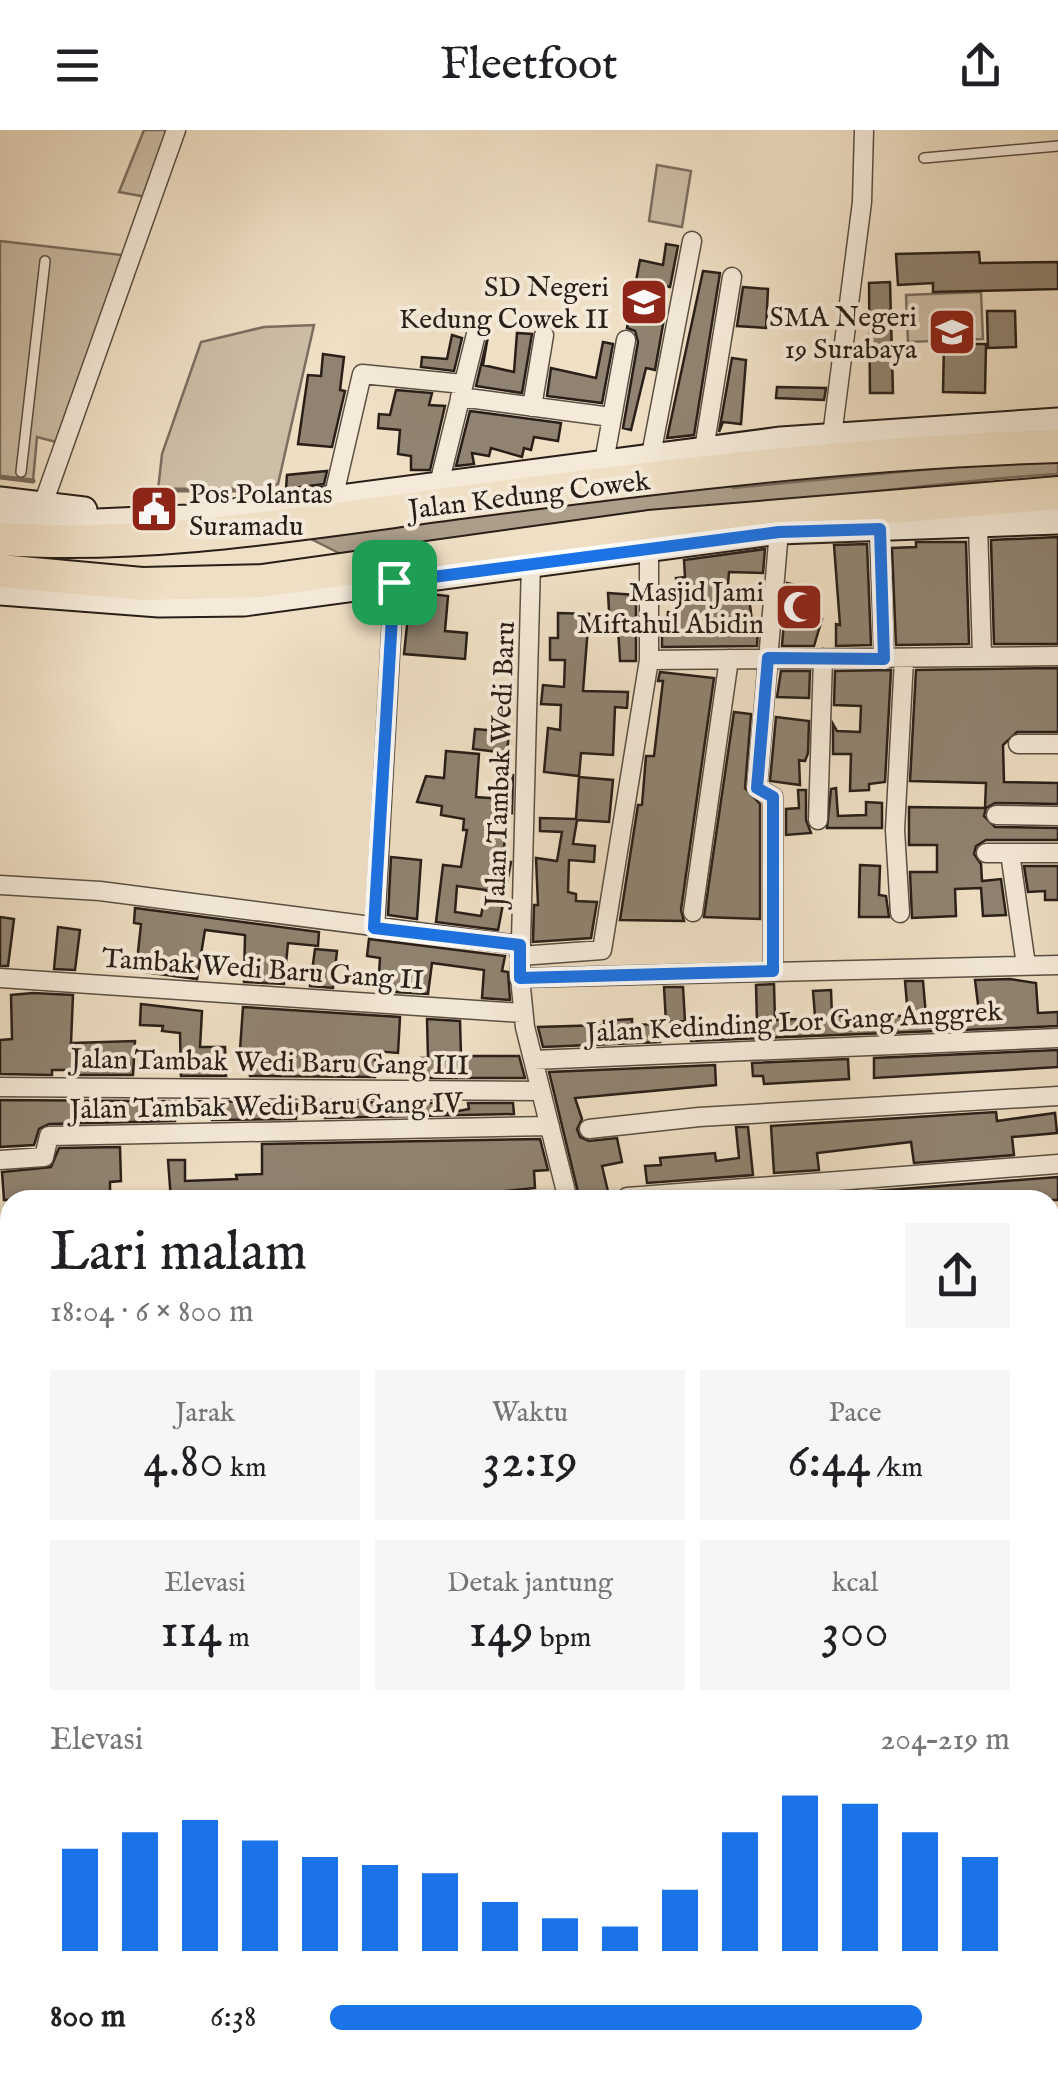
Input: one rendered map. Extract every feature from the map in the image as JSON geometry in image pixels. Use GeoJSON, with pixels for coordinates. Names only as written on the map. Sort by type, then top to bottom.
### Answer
{"type":"FeatureCollection","features":[{"type":"Feature","properties":{"kind":"highway","name":"Jalan Kedung Cowek"},"geometry":{"type":"LineString","coordinates":[[0,571],[142,584],[262,581],[649,538],[905,479],[968,483],[1058,446]]}},
{"type":"Feature","properties":{"kind":"highway","name":"Jalan Kedung Cowek"},"geometry":{"type":"LineString","coordinates":[[0,539],[168,538],[302,511],[602,473],[905,479],[1058,493]]}},
{"type":"Feature","properties":{"kind":"main road","name":"Jalan Kedung Cowek"},"geometry":{"type":"LineString","coordinates":[[137,521],[302,511],[439,484],[602,473],[651,456],[704,449],[1058,421]]}},
{"type":"Feature","properties":{"kind":"main road","name":"Jalan Kedung Cowek"},"geometry":{"type":"LineString","coordinates":[[0,592],[159,604],[244,603],[531,564],[649,538],[880,529],[968,483],[1058,521]]}},
{"type":"Feature","properties":{"kind":"main road"},"geometry":{"type":"LineString","coordinates":[[0,500],[137,521]]}},
{"type":"Feature","properties":{"kind":"main road"},"geometry":{"type":"LineString","coordinates":[[0,520],[137,521]]}},
{"type":"Feature","properties":{"kind":"street"},"geometry":{"type":"LineString","coordinates":[[43,504],[176,130]]}},
{"type":"Feature","properties":{"kind":"street"},"geometry":{"type":"LineString","coordinates":[[832,436],[862,202],[864,130]]}},
{"type":"Feature","properties":{"kind":"street"},"geometry":{"type":"LineString","coordinates":[[651,456],[692,241]]}},
{"type":"Feature","properties":{"kind":"street"},"geometry":{"type":"LineString","coordinates":[[704,449],[732,278]]}},
{"type":"Feature","properties":{"kind":"street"},"geometry":{"type":"LineString","coordinates":[[439,484],[476,334]]}},
{"type":"Feature","properties":{"kind":"street"},"geometry":{"type":"LineString","coordinates":[[532,407],[544,335]]}},
{"type":"Feature","properties":{"kind":"street"},"geometry":{"type":"LineString","coordinates":[[602,473],[626,340]]}},
{"type":"Feature","properties":{"kind":"street"},"geometry":{"type":"LineString","coordinates":[[302,511],[362,374],[462,390],[532,407],[611,417]]}},
{"type":"Feature","properties":{"kind":"street"},"geometry":{"type":"LineString","coordinates":[[968,483],[982,656]]}},
{"type":"Feature","properties":{"kind":"street"},"geometry":{"type":"LineString","coordinates":[[880,529],[884,659]]}},
{"type":"Feature","properties":{"kind":"street"},"geometry":{"type":"LineString","coordinates":[[773,971],[773,797],[757,788],[779,532]]}},
{"type":"Feature","properties":{"kind":"street"},"geometry":{"type":"LineString","coordinates":[[0,885],[100,891],[520,950],[602,950],[650,660],[649,538]]}},
{"type":"Feature","properties":{"kind":"street","name":"Jalan Tambak Wedi Baru"},"geometry":{"type":"LineString","coordinates":[[531,564],[527,846],[520,950],[524,978],[522,1012],[566,1190]]}},
{"type":"Feature","properties":{"kind":"street"},"geometry":{"type":"LineString","coordinates":[[374,928],[394,582]]}},
{"type":"Feature","properties":{"kind":"street"},"geometry":{"type":"LineString","coordinates":[[650,660],[1058,656]]}},
{"type":"Feature","properties":{"kind":"street"},"geometry":{"type":"LineString","coordinates":[[818,820],[822,658]]}},
{"type":"Feature","properties":{"kind":"street"},"geometry":{"type":"LineString","coordinates":[[693,912],[729,660]]}},
{"type":"Feature","properties":{"kind":"street"},"geometry":{"type":"LineString","coordinates":[[900,913],[895,830],[904,660]]}},
{"type":"Feature","properties":{"kind":"street"},"geometry":{"type":"LineString","coordinates":[[1018,744],[1058,744]]}},
{"type":"Feature","properties":{"kind":"street"},"geometry":{"type":"LineString","coordinates":[[996,815],[1058,816]]}},
{"type":"Feature","properties":{"kind":"street"},"geometry":{"type":"LineString","coordinates":[[986,853],[1058,853]]}},
{"type":"Feature","properties":{"kind":"street"},"geometry":{"type":"LineString","coordinates":[[1010,853],[1026,966]]}},
{"type":"Feature","properties":{"kind":"street"},"geometry":{"type":"LineString","coordinates":[[524,978],[1058,965]]}},
{"type":"Feature","properties":{"kind":"street","name":"Tambak Wedi Baru Gang II"},"geometry":{"type":"LineString","coordinates":[[0,978],[522,1012]]}},
{"type":"Feature","properties":{"kind":"street","name":"Jalan Kedinding Lor Gang Anggrek"},"geometry":{"type":"LineString","coordinates":[[533,1060],[1058,1038]]}},
{"type":"Feature","properties":{"kind":"street","name":"Jalan Tambak Wedi Baru Gang III"},"geometry":{"type":"LineString","coordinates":[[0,1087],[540,1092]]}},
{"type":"Feature","properties":{"kind":"street"},"geometry":{"type":"LineString","coordinates":[[589,1129],[699,1117],[1058,1096]]}},
{"type":"Feature","properties":{"kind":"street","name":"Jalan Tambak Wedi Baru Gang IV"},"geometry":{"type":"LineString","coordinates":[[0,1160],[44,1157],[50,1136],[550,1126]]}},
{"type":"Feature","properties":{"kind":"street"},"geometry":{"type":"LineString","coordinates":[[718,1190],[1058,1164]]}},
{"type":"Feature","properties":{"kind":"lane"},"geometry":{"type":"LineString","coordinates":[[924,158],[1058,146]]}},
{"type":"Feature","properties":{"kind":"lane"},"geometry":{"type":"LineString","coordinates":[[21,472],[45,261]]}},
{"type":"Feature","properties":{"kind":"shaded area"},"geometry":{"type":"Polygon","coordinates":[[[144,130],[176,130],[152,198],[119,192],[144,130]]]}},
{"type":"Feature","properties":{"kind":"shaded area"},"geometry":{"type":"Polygon","coordinates":[[[657,165],[691,171],[682,227],[649,221],[657,165]]]}},
{"type":"Feature","properties":{"kind":"shaded area"},"geometry":{"type":"Polygon","coordinates":[[[0,241],[131,256],[64,444],[37,437],[33,481],[0,477],[0,241]]]}},
{"type":"Feature","properties":{"kind":"shaded area"},"geometry":{"type":"Polygon","coordinates":[[[981,292],[983,339],[908,342],[906,295],[981,292]]]}},
{"type":"Feature","properties":{"kind":"shaded area"},"geometry":{"type":"Polygon","coordinates":[[[314,325],[278,484],[262,490],[158,490],[162,454],[201,342],[264,327],[314,325]]]}},
{"type":"Feature","properties":{"kind":"shaded area"},"geometry":{"type":"Polygon","coordinates":[[[1058,457],[1058,474],[737,506],[341,554],[305,536],[731,481],[733,488],[1058,457]]]}},
{"type":"Feature","properties":{"kind":"building"},"geometry":{"type":"Polygon","coordinates":[[[666,244],[678,246],[670,287],[659,285],[653,317],[664,319],[655,370],[646,368],[631,430],[623,428],[638,342],[635,331],[627,328],[640,260],[663,265],[666,244]]]}},
{"type":"Feature","properties":{"kind":"building"},"geometry":{"type":"Polygon","coordinates":[[[979,252],[980,263],[1058,262],[1058,289],[933,292],[933,283],[898,285],[896,254],[979,252]]]}},
{"type":"Feature","properties":{"kind":"building"},"geometry":{"type":"Polygon","coordinates":[[[703,271],[720,273],[694,435],[667,438],[703,271]]]}},
{"type":"Feature","properties":{"kind":"building"},"geometry":{"type":"Polygon","coordinates":[[[890,282],[893,393],[870,393],[869,283],[890,282]]]}},
{"type":"Feature","properties":{"kind":"building"},"geometry":{"type":"Polygon","coordinates":[[[743,287],[768,289],[766,328],[737,326],[743,287]]]}},
{"type":"Feature","properties":{"kind":"building"},"geometry":{"type":"Polygon","coordinates":[[[987,311],[1015,311],[1016,347],[988,348],[987,311]]]}},
{"type":"Feature","properties":{"kind":"building"},"geometry":{"type":"Polygon","coordinates":[[[517,333],[532,334],[522,393],[476,386],[488,336],[483,365],[514,372],[517,333]]]}},
{"type":"Feature","properties":{"kind":"building"},"geometry":{"type":"Polygon","coordinates":[[[452,335],[462,338],[454,371],[421,367],[422,357],[447,359],[452,335]]]}},
{"type":"Feature","properties":{"kind":"building"},"geometry":{"type":"Polygon","coordinates":[[[603,342],[613,344],[602,403],[547,396],[551,368],[596,378],[603,342]]]}},
{"type":"Feature","properties":{"kind":"building"},"geometry":{"type":"Polygon","coordinates":[[[944,344],[986,344],[985,393],[943,392],[944,344]]]}},
{"type":"Feature","properties":{"kind":"building"},"geometry":{"type":"Polygon","coordinates":[[[323,354],[344,357],[340,390],[345,391],[332,447],[298,444],[308,375],[321,376],[323,354]]]}},
{"type":"Feature","properties":{"kind":"building"},"geometry":{"type":"Polygon","coordinates":[[[732,358],[746,360],[741,424],[723,422],[719,432],[732,358]]]}},
{"type":"Feature","properties":{"kind":"building"},"geometry":{"type":"Polygon","coordinates":[[[777,387],[826,388],[824,400],[776,398],[777,387]]]}},
{"type":"Feature","properties":{"kind":"building"},"geometry":{"type":"Polygon","coordinates":[[[396,390],[432,393],[429,405],[445,406],[430,470],[411,470],[411,456],[398,454],[400,430],[378,428],[379,414],[390,415],[396,390]]]}},
{"type":"Feature","properties":{"kind":"building"},"geometry":{"type":"Polygon","coordinates":[[[470,411],[561,423],[558,441],[534,437],[531,450],[524,448],[522,457],[491,448],[489,456],[472,453],[474,464],[456,466],[470,411]]]}},
{"type":"Feature","properties":{"kind":"building"},"geometry":{"type":"Polygon","coordinates":[[[327,471],[324,484],[286,489],[287,475],[327,471]]]}},
{"type":"Feature","properties":{"kind":"building"},"geometry":{"type":"Polygon","coordinates":[[[1058,537],[1058,644],[994,644],[991,540],[1058,537]]]}},
{"type":"Feature","properties":{"kind":"building"},"geometry":{"type":"Polygon","coordinates":[[[916,542],[966,542],[969,644],[896,645],[892,548],[916,547],[916,542]]]}},
{"type":"Feature","properties":{"kind":"building"},"geometry":{"type":"Polygon","coordinates":[[[867,544],[871,645],[836,646],[836,624],[840,625],[834,545],[867,544]]]}},
{"type":"Feature","properties":{"kind":"building"},"geometry":{"type":"Polygon","coordinates":[[[765,549],[763,573],[729,572],[727,597],[749,597],[753,629],[758,629],[757,646],[662,647],[662,628],[667,628],[668,612],[678,613],[676,578],[685,577],[684,560],[765,549]]]}},
{"type":"Feature","properties":{"kind":"building","name":"Masjid Jami Miftahul Abidin"},"geometry":{"type":"Polygon","coordinates":[[[787,583],[818,591],[811,615],[822,619],[814,646],[782,646],[787,583]]]}},
{"type":"Feature","properties":{"kind":"building"},"geometry":{"type":"Polygon","coordinates":[[[608,593],[636,595],[636,661],[620,661],[618,627],[610,627],[608,593]]]}},
{"type":"Feature","properties":{"kind":"building"},"geometry":{"type":"Polygon","coordinates":[[[448,596],[445,631],[467,633],[465,659],[404,654],[410,597],[448,596]]]}},
{"type":"Feature","properties":{"kind":"building"},"geometry":{"type":"Polygon","coordinates":[[[558,613],[589,614],[583,691],[628,692],[627,708],[615,707],[613,755],[581,753],[579,776],[544,772],[548,728],[560,730],[561,705],[541,704],[543,685],[564,687],[565,660],[550,660],[550,638],[558,638],[558,613]]]}},
{"type":"Feature","properties":{"kind":"building"},"geometry":{"type":"Polygon","coordinates":[[[1058,668],[1058,732],[1017,732],[1003,745],[1004,782],[1058,783],[1058,804],[995,803],[986,808],[984,816],[995,827],[1058,828],[1058,840],[986,840],[976,846],[974,854],[981,864],[982,881],[1001,879],[1006,915],[983,916],[981,888],[955,889],[956,916],[912,918],[910,872],[937,872],[937,845],[909,845],[909,807],[985,808],[986,783],[910,781],[916,670],[1058,668]]]}},
{"type":"Feature","properties":{"kind":"building"},"geometry":{"type":"Polygon","coordinates":[[[891,670],[885,782],[869,784],[869,790],[850,791],[851,754],[833,754],[833,724],[837,731],[860,732],[861,706],[834,705],[835,671],[891,670]]]}},
{"type":"Feature","properties":{"kind":"building"},"geometry":{"type":"Polygon","coordinates":[[[781,671],[810,671],[809,698],[777,697],[781,671]]]}},
{"type":"Feature","properties":{"kind":"building"},"geometry":{"type":"Polygon","coordinates":[[[660,672],[714,678],[681,910],[684,921],[620,920],[638,805],[642,805],[646,756],[654,756],[663,681],[658,681],[660,672]]]}},
{"type":"Feature","properties":{"kind":"building"},"geometry":{"type":"Polygon","coordinates":[[[734,712],[751,714],[745,788],[760,804],[760,919],[704,917],[734,712]]]}},
{"type":"Feature","properties":{"kind":"building"},"geometry":{"type":"Polygon","coordinates":[[[776,717],[809,721],[808,753],[805,761],[799,760],[800,785],[770,781],[776,717]]]}},
{"type":"Feature","properties":{"kind":"building"},"geometry":{"type":"Polygon","coordinates":[[[475,729],[509,732],[507,753],[473,749],[475,729]]]}},
{"type":"Feature","properties":{"kind":"building"},"geometry":{"type":"Polygon","coordinates":[[[446,751],[479,754],[476,797],[503,799],[506,774],[513,775],[512,813],[493,811],[491,835],[505,836],[503,861],[511,862],[498,930],[436,922],[443,865],[461,867],[467,830],[463,830],[464,819],[441,815],[442,806],[417,802],[426,776],[444,778],[446,751]],[[457,886],[455,912],[481,916],[486,890],[457,886]]]}},
{"type":"Feature","properties":{"kind":"building"},"geometry":{"type":"Polygon","coordinates":[[[579,777],[613,780],[609,822],[577,820],[573,844],[595,846],[594,862],[569,860],[568,892],[576,894],[576,901],[597,902],[591,938],[533,942],[534,905],[538,905],[536,858],[557,861],[562,832],[540,831],[540,818],[576,819],[579,777]]]}},
{"type":"Feature","properties":{"kind":"building"},"geometry":{"type":"Polygon","coordinates":[[[836,788],[838,816],[866,815],[866,802],[882,803],[882,828],[827,828],[831,789],[836,788]]]}},
{"type":"Feature","properties":{"kind":"building"},"geometry":{"type":"Polygon","coordinates":[[[798,790],[806,790],[806,820],[811,833],[786,835],[786,809],[799,808],[798,790]]]}},
{"type":"Feature","properties":{"kind":"building"},"geometry":{"type":"Polygon","coordinates":[[[391,857],[421,860],[417,919],[388,915],[391,857]]]}},
{"type":"Feature","properties":{"kind":"building"},"geometry":{"type":"Polygon","coordinates":[[[860,865],[880,866],[879,895],[886,896],[889,917],[859,917],[860,865]]]}},
{"type":"Feature","properties":{"kind":"building"},"geometry":{"type":"Polygon","coordinates":[[[1024,866],[1058,866],[1058,900],[1045,900],[1045,891],[1028,892],[1024,866]]]}},
{"type":"Feature","properties":{"kind":"building"},"geometry":{"type":"Polygon","coordinates":[[[135,908],[319,932],[318,946],[288,943],[284,984],[244,982],[245,935],[205,930],[197,979],[136,971],[141,924],[134,923],[135,908]]]}},
{"type":"Feature","properties":{"kind":"building"},"geometry":{"type":"Polygon","coordinates":[[[0,917],[14,919],[8,966],[0,966],[0,917]]]}},
{"type":"Feature","properties":{"kind":"building"},"geometry":{"type":"Polygon","coordinates":[[[58,927],[80,930],[75,970],[54,969],[58,927]]]}},
{"type":"Feature","properties":{"kind":"building"},"geometry":{"type":"Polygon","coordinates":[[[369,939],[505,956],[502,971],[508,972],[510,1000],[482,998],[484,970],[432,963],[428,994],[378,991],[380,958],[367,956],[369,939]]]}},
{"type":"Feature","properties":{"kind":"building"},"geometry":{"type":"Polygon","coordinates":[[[315,949],[337,951],[333,988],[310,986],[315,949]]]}},
{"type":"Feature","properties":{"kind":"building"},"geometry":{"type":"Polygon","coordinates":[[[975,980],[1036,983],[1038,1013],[1058,1012],[1058,1026],[691,1041],[690,1023],[757,1023],[756,985],[774,984],[775,1020],[815,1016],[813,991],[831,990],[832,1016],[908,1016],[905,981],[923,981],[926,1016],[936,1018],[979,1012],[975,980]]]}},
{"type":"Feature","properties":{"kind":"building"},"geometry":{"type":"Polygon","coordinates":[[[664,987],[683,987],[685,1021],[666,1022],[664,987]]]}},
{"type":"Feature","properties":{"kind":"building"},"geometry":{"type":"Polygon","coordinates":[[[11,995],[73,995],[71,1043],[135,1041],[133,1075],[76,1075],[76,1070],[52,1070],[52,1075],[0,1074],[0,1040],[12,1039],[11,995]]]}},
{"type":"Feature","properties":{"kind":"building"},"geometry":{"type":"Polygon","coordinates":[[[141,1004],[202,1011],[200,1047],[225,1047],[226,1076],[181,1076],[180,1033],[162,1031],[163,1026],[140,1025],[141,1004]]]}},
{"type":"Feature","properties":{"kind":"building"},"geometry":{"type":"Polygon","coordinates":[[[243,1007],[400,1017],[398,1053],[375,1051],[375,1077],[250,1076],[250,1051],[240,1050],[243,1007]]]}},
{"type":"Feature","properties":{"kind":"building"},"geometry":{"type":"Polygon","coordinates":[[[427,1019],[460,1021],[461,1056],[519,1056],[525,1078],[421,1078],[421,1058],[428,1058],[427,1019]]]}},
{"type":"Feature","properties":{"kind":"building"},"geometry":{"type":"Polygon","coordinates":[[[632,1019],[632,1025],[659,1024],[660,1042],[543,1047],[538,1027],[604,1025],[604,1021],[632,1019]]]}},
{"type":"Feature","properties":{"kind":"building"},"geometry":{"type":"Polygon","coordinates":[[[1058,1050],[1058,1067],[874,1078],[874,1058],[1058,1050]]]}},
{"type":"Feature","properties":{"kind":"building"},"geometry":{"type":"Polygon","coordinates":[[[848,1059],[849,1079],[764,1084],[763,1076],[753,1076],[752,1063],[848,1059]]]}},
{"type":"Feature","properties":{"kind":"building"},"geometry":{"type":"Polygon","coordinates":[[[715,1065],[716,1085],[575,1098],[582,1119],[577,1129],[580,1137],[589,1141],[617,1138],[622,1162],[602,1166],[608,1190],[578,1190],[549,1072],[715,1065]]]}},
{"type":"Feature","properties":{"kind":"building"},"geometry":{"type":"Polygon","coordinates":[[[0,1100],[297,1104],[296,1119],[212,1120],[211,1114],[175,1115],[175,1121],[49,1124],[39,1129],[34,1145],[0,1147],[0,1100]]]}},
{"type":"Feature","properties":{"kind":"building"},"geometry":{"type":"Polygon","coordinates":[[[324,1102],[440,1103],[442,1114],[469,1109],[468,1103],[513,1103],[514,1114],[325,1118],[324,1102]]]}},
{"type":"Feature","properties":{"kind":"building"},"geometry":{"type":"Polygon","coordinates":[[[996,1112],[997,1121],[1055,1113],[1057,1133],[1012,1137],[1014,1155],[914,1163],[911,1142],[817,1153],[819,1170],[774,1173],[771,1126],[996,1112]]]}},
{"type":"Feature","properties":{"kind":"building"},"geometry":{"type":"Polygon","coordinates":[[[736,1127],[748,1127],[753,1175],[647,1183],[645,1166],[661,1165],[660,1158],[715,1153],[716,1161],[739,1158],[736,1127]]]}},
{"type":"Feature","properties":{"kind":"building"},"geometry":{"type":"Polygon","coordinates":[[[540,1139],[548,1170],[534,1171],[535,1188],[515,1190],[170,1190],[168,1160],[185,1160],[185,1181],[237,1179],[236,1175],[262,1174],[262,1144],[540,1139]]]}},
{"type":"Feature","properties":{"kind":"building"},"geometry":{"type":"Polygon","coordinates":[[[120,1147],[121,1181],[110,1182],[110,1190],[3,1190],[2,1172],[51,1167],[59,1148],[120,1147]]]}},
{"type":"Feature","properties":{"kind":"building"},"geometry":{"type":"Polygon","coordinates":[[[1058,1177],[1058,1190],[888,1190],[1058,1177]]]}},
{"type":"Feature","properties":{"kind":"waterway"},"geometry":{"type":"LineString","coordinates":[[0,477],[33,481]]}},
{"type":"Feature","properties":{"kind":"waterway"},"geometry":{"type":"LineString","coordinates":[[147,490],[262,490]]}},
{"type":"Feature","properties":{"kind":"place","name":"SD Negeri Kedung Cowek II"},"geometry":{"type":"Point","coordinates":[644,302]}},
{"type":"Feature","properties":{"kind":"place","name":"SMA Negeri 19 Surabaya"},"geometry":{"type":"Point","coordinates":[952,332]}},
{"type":"Feature","properties":{"kind":"place","name":"Pos Polantas Suramadu"},"geometry":{"type":"Point","coordinates":[154,509]}},
{"type":"Feature","properties":{"kind":"place","name":"Masjid Jami Miftahul Abidin"},"geometry":{"type":"Point","coordinates":[799,607]}},
{"type":"Feature","properties":{"kind":"route"},"geometry":{"type":"LineString","coordinates":[[880,529],[884,659],[768,658],[757,788],[762,795],[773,797],[773,971],[520,978],[520,945],[374,928],[394,582],[779,532],[880,529]]}}]}
